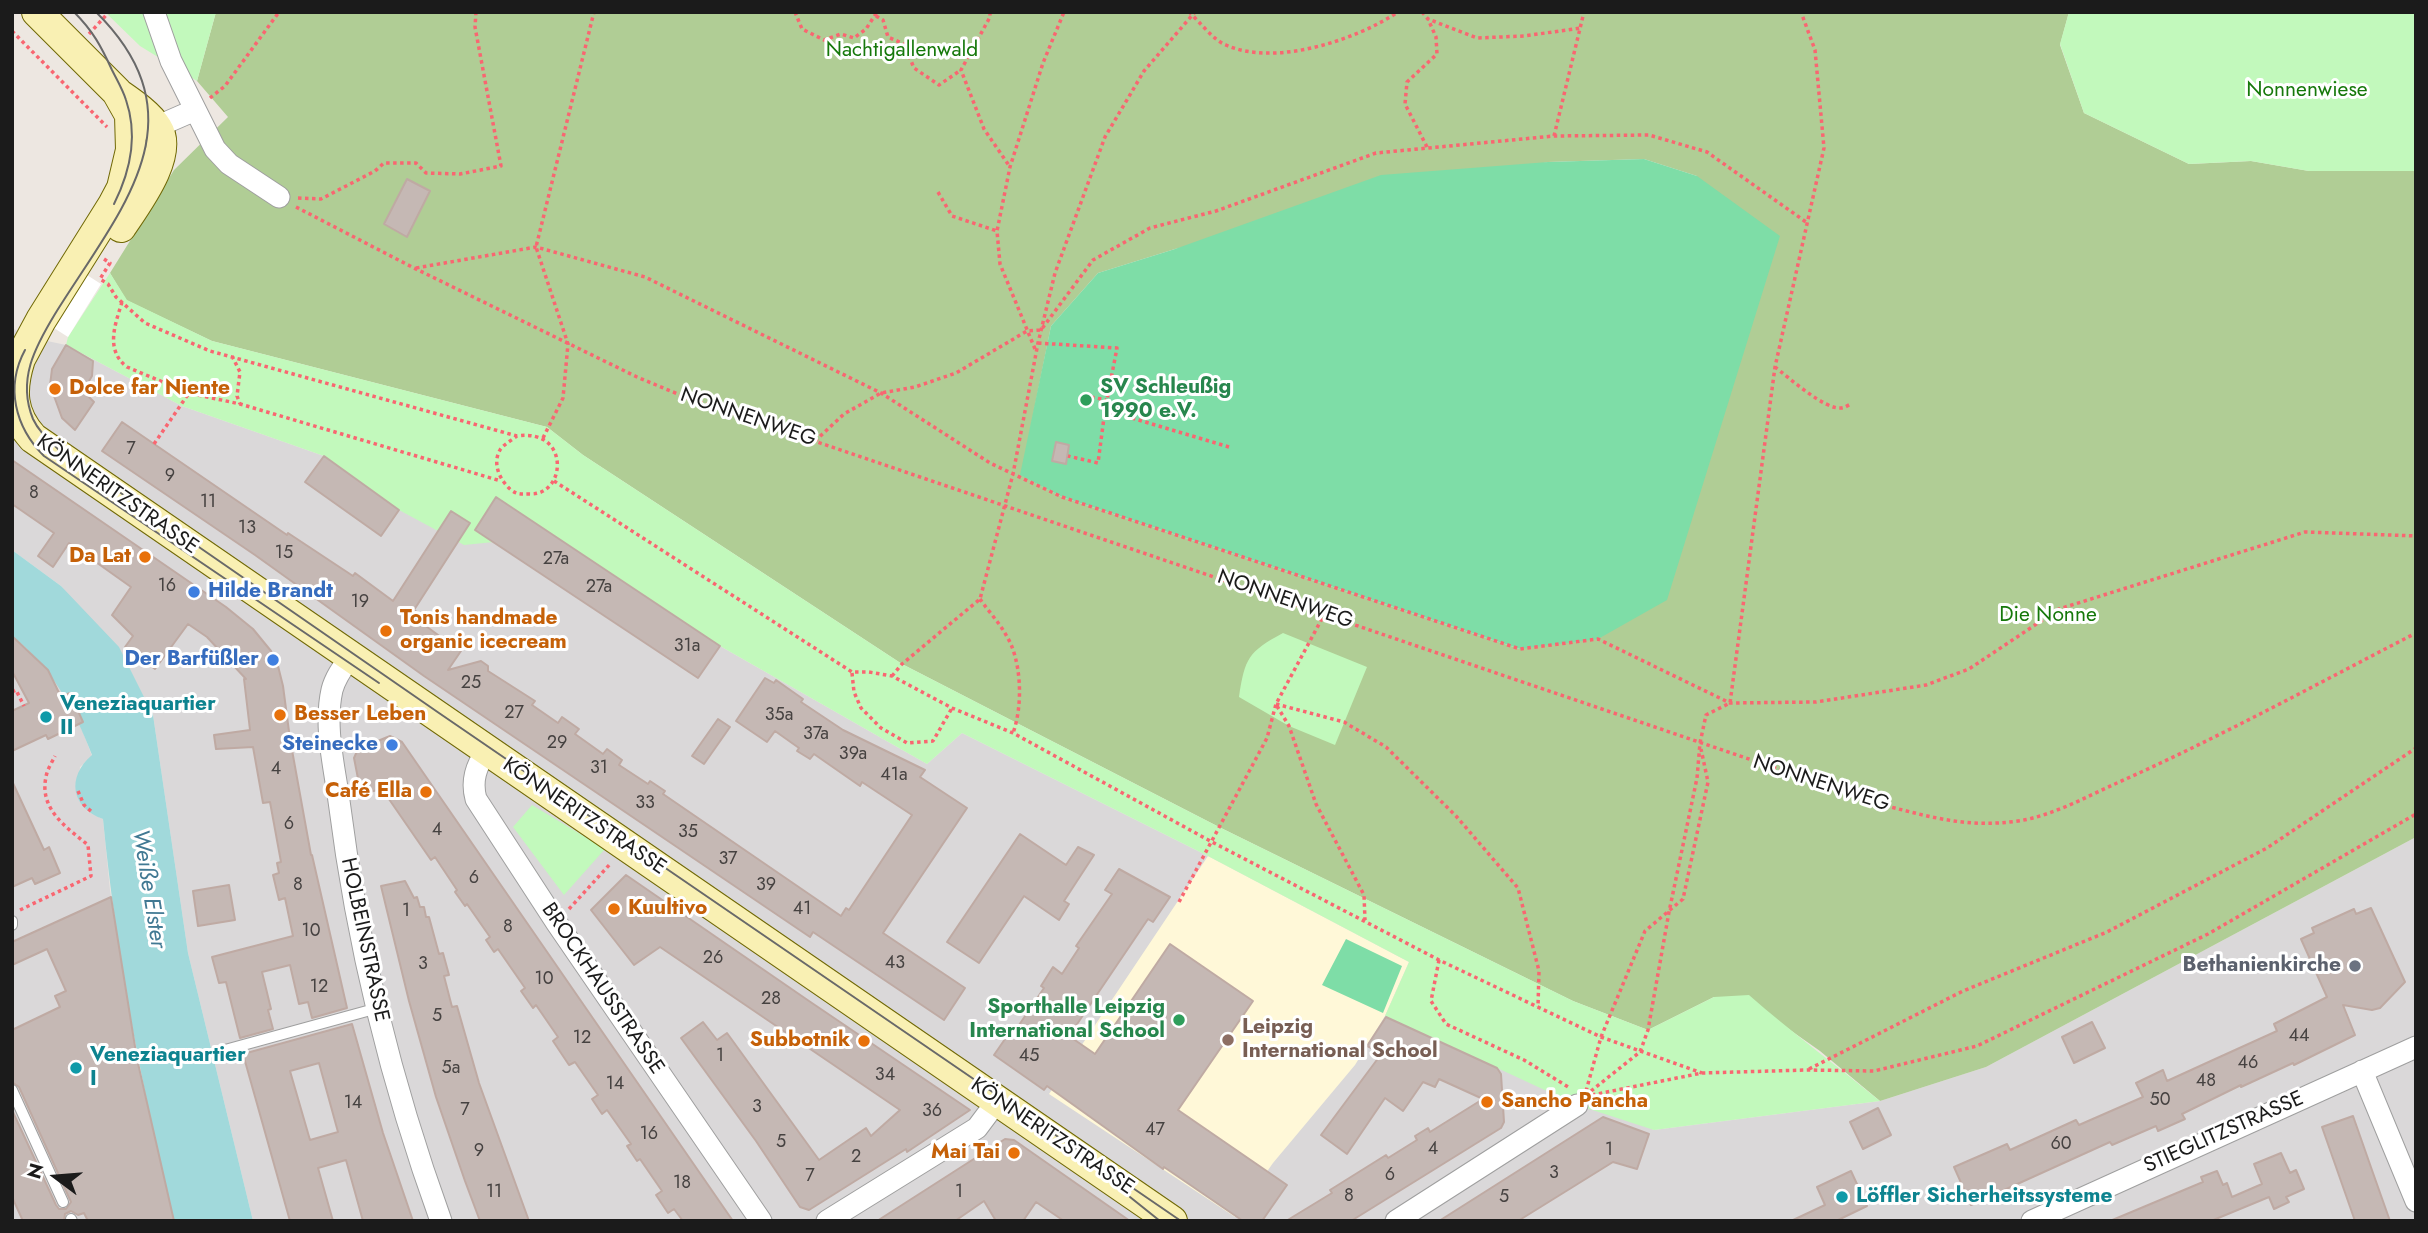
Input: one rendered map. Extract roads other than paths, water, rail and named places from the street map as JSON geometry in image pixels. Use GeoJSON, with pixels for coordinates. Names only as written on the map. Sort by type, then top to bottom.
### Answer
{"type":"FeatureCollection","features":[{"type":"Feature","properties":{"kind":"main road"},"geometry":{"type":"LineString","coordinates":[[20,398],[32,379],[40,353],[102,258],[157,166],[162,141],[130,115],[117,92],[37,12]]}},
{"type":"Feature","properties":{"kind":"main road"},"geometry":{"type":"LineString","coordinates":[[20,398],[14,385],[20,359],[122,188],[131,150],[144,129]]}},
{"type":"Feature","properties":{"kind":"main road","name":"KÖNNERITZSTRASSE"},"geometry":{"type":"LineString","coordinates":[[20,398],[19,421],[43,447],[1172,1221]]}},
{"type":"Feature","properties":{"kind":"street"},"geometry":{"type":"LineString","coordinates":[[154,12],[171,61],[215,149],[229,164],[279,197]]}},
{"type":"Feature","properties":{"kind":"street"},"geometry":{"type":"LineString","coordinates":[[144,129],[195,110]]}},
{"type":"Feature","properties":{"kind":"street","name":"HOLBEINSTRASSE"},"geometry":{"type":"LineString","coordinates":[[350,657],[332,688],[329,724],[348,872],[378,1008],[413,1143],[441,1221]]}},
{"type":"Feature","properties":{"kind":"street","name":"BROCKHAUSSTRASSE"},"geometry":{"type":"LineString","coordinates":[[486,750],[474,776],[472,787],[476,799],[556,922],[761,1221]]}},
{"type":"Feature","properties":{"kind":"street","name":"STIEGLITZSTRASSE"},"geometry":{"type":"LineString","coordinates":[[2032,1221],[2416,1046]]}},
{"type":"Feature","properties":{"kind":"street"},"geometry":{"type":"LineString","coordinates":[[2362,1071],[2416,1200]]}},
{"type":"Feature","properties":{"kind":"street"},"geometry":{"type":"LineString","coordinates":[[827,1221],[977,1128],[998,1100]]}},
{"type":"Feature","properties":{"kind":"street"},"geometry":{"type":"LineString","coordinates":[[1396,1221],[1581,1101]]}},
{"type":"Feature","properties":{"kind":"lane"},"geometry":{"type":"LineString","coordinates":[[225,1050],[378,1008]]}},
{"type":"Feature","properties":{"kind":"lane"},"geometry":{"type":"LineString","coordinates":[[12,1090],[63,1202]]}},
{"type":"Feature","properties":{"kind":"water","name":"Weiße Elster"},"geometry":{"type":"Polygon","coordinates":[[[12,550],[61,586],[119,647],[153,715],[188,953],[253,1221],[174,1221],[131,1021],[103,819],[84,807],[76,791],[78,773],[92,755],[78,721],[50,675],[12,636],[12,550]]]}},
{"type":"Feature","properties":{"kind":"tram line"},"geometry":{"type":"LineString","coordinates":[[74,12],[100,46],[123,92],[130,113],[132,140],[128,166],[114,204]]}},
{"type":"Feature","properties":{"kind":"tram line"},"geometry":{"type":"LineString","coordinates":[[96,12],[128,52],[145,91],[148,129],[140,166],[125,202],[48,326],[30,364],[27,391],[29,405],[33,419],[45,436],[60,451],[439,713],[1181,1221]]}},
{"type":"Feature","properties":{"kind":"tram line"},"geometry":{"type":"LineString","coordinates":[[25,350],[15,378],[16,406],[26,432],[44,456],[379,683]]}},
{"type":"Feature","properties":{"kind":"tram line"},"geometry":{"type":"LineString","coordinates":[[1130,1197],[1160,1221]]}},
{"type":"Feature","properties":{"kind":"place","name":"Dolce far Niente"},"geometry":{"type":"Point","coordinates":[55,389]}},
{"type":"Feature","properties":{"kind":"place","name":"SV Schleußig 1990 e.V."},"geometry":{"type":"Point","coordinates":[1086,400]}},
{"type":"Feature","properties":{"kind":"place","name":"Da Lat"},"geometry":{"type":"Point","coordinates":[145,557]}},
{"type":"Feature","properties":{"kind":"place","name":"Hilde Brandt"},"geometry":{"type":"Point","coordinates":[194,592]}},
{"type":"Feature","properties":{"kind":"place","name":"Tonis handmade organic icecream"},"geometry":{"type":"Point","coordinates":[386,631]}},
{"type":"Feature","properties":{"kind":"place","name":"Der Barfüßler"},"geometry":{"type":"Point","coordinates":[273,660]}},
{"type":"Feature","properties":{"kind":"place","name":"Besser Leben"},"geometry":{"type":"Point","coordinates":[280,715]}},
{"type":"Feature","properties":{"kind":"place","name":"Veneziaquartier II"},"geometry":{"type":"Point","coordinates":[46,717]}},
{"type":"Feature","properties":{"kind":"place","name":"Steinecke"},"geometry":{"type":"Point","coordinates":[392,745]}},
{"type":"Feature","properties":{"kind":"place","name":"Café Ella"},"geometry":{"type":"Point","coordinates":[426,792]}},
{"type":"Feature","properties":{"kind":"place","name":"Kuultivo"},"geometry":{"type":"Point","coordinates":[614,909]}},
{"type":"Feature","properties":{"kind":"place","name":"Bethanienkirche"},"geometry":{"type":"Point","coordinates":[2355,966]}},
{"type":"Feature","properties":{"kind":"place","name":"Sporthalle Leipzig International School"},"geometry":{"type":"Point","coordinates":[1179,1020]}},
{"type":"Feature","properties":{"kind":"place","name":"Leipzig International School"},"geometry":{"type":"Point","coordinates":[1228,1040]}},
{"type":"Feature","properties":{"kind":"place","name":"Subbotnik"},"geometry":{"type":"Point","coordinates":[864,1041]}},
{"type":"Feature","properties":{"kind":"place","name":"Veneziaquartier I"},"geometry":{"type":"Point","coordinates":[76,1068]}},
{"type":"Feature","properties":{"kind":"place","name":"Sancho Pancha"},"geometry":{"type":"Point","coordinates":[1487,1102]}},
{"type":"Feature","properties":{"kind":"place","name":"Mai Tai"},"geometry":{"type":"Point","coordinates":[1014,1153]}},
{"type":"Feature","properties":{"kind":"place","name":"Löffler Sicherheitssysteme"},"geometry":{"type":"Point","coordinates":[1842,1197]}},
{"type":"Feature","properties":{"kind":"park label","name":"Nachtigallenwald"},"geometry":{"type":"Point","coordinates":[902,51]}},
{"type":"Feature","properties":{"kind":"park label","name":"Nonnenwiese"},"geometry":{"type":"Point","coordinates":[2307,91]}},
{"type":"Feature","properties":{"kind":"park label","name":"Die Nonne"},"geometry":{"type":"Point","coordinates":[2048,616]}}]}
